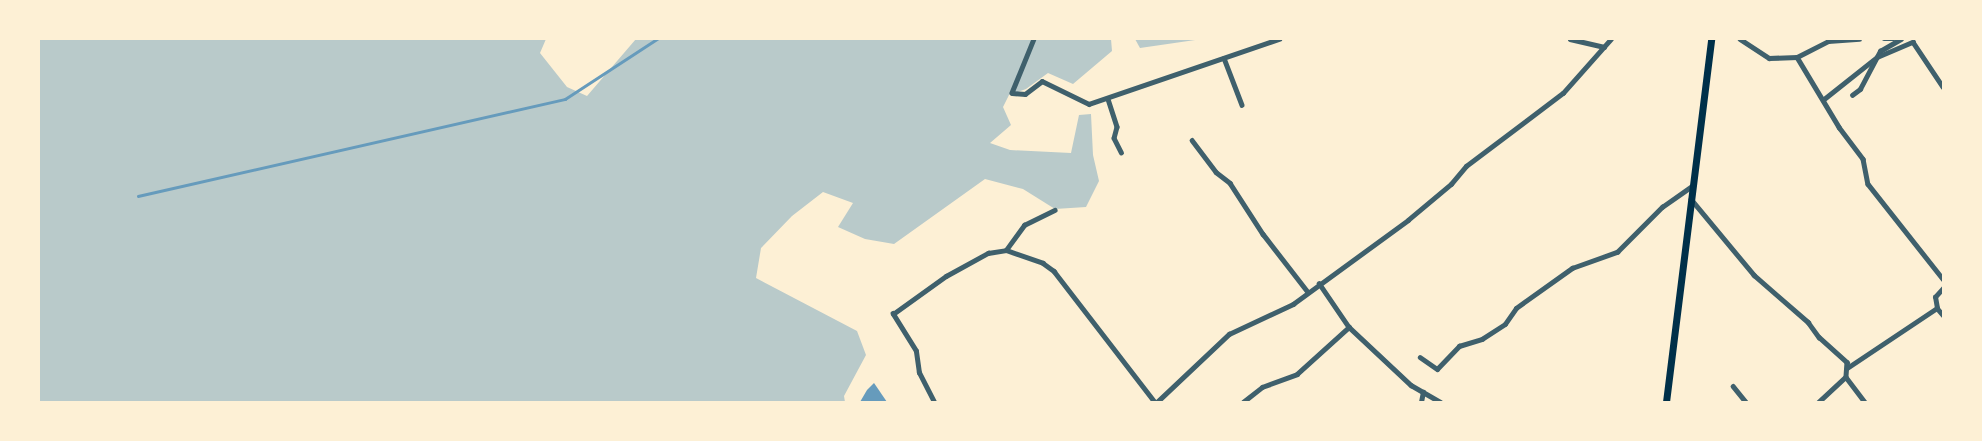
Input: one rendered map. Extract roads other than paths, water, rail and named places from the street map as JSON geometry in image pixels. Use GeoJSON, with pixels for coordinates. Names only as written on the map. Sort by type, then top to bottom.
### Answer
{"type":"FeatureCollection","features":[{"type":"Feature","properties":{"kind":"main road"},"geometry":{"type":"LineString","coordinates":[[1666,402],[1711,39]]}},
{"type":"Feature","properties":{"kind":"street"},"geometry":{"type":"LineString","coordinates":[[1034,39],[1012,94],[1025,94],[1042,81],[1089,104],[1279,39]]}},
{"type":"Feature","properties":{"kind":"street"},"geometry":{"type":"LineString","coordinates":[[1570,39],[1604,47]]}},
{"type":"Feature","properties":{"kind":"street"},"geometry":{"type":"LineString","coordinates":[[934,402],[919,373],[916,351],[893,314],[946,276],[988,253],[1006,250],[1043,262],[1054,271],[1156,402],[1229,334],[1294,304],[1319,283],[1408,220],[1451,184],[1466,166],[1564,93],[1611,39]]}},
{"type":"Feature","properties":{"kind":"street"},"geometry":{"type":"LineString","coordinates":[[1740,39],[1769,58],[1797,57],[1828,42],[1859,39]]}},
{"type":"Feature","properties":{"kind":"street"},"geometry":{"type":"LineString","coordinates":[[1884,39],[1894,39]]}},
{"type":"Feature","properties":{"kind":"street"},"geometry":{"type":"LineString","coordinates":[[1852,95],[1860,89],[1880,51],[1901,39]]}},
{"type":"Feature","properties":{"kind":"street"},"geometry":{"type":"LineString","coordinates":[[1824,99],[1877,57],[1913,42],[1943,87]]}},
{"type":"Feature","properties":{"kind":"street"},"geometry":{"type":"LineString","coordinates":[[1797,57],[1824,99],[1839,127],[1863,159],[1868,184],[1943,279]]}},
{"type":"Feature","properties":{"kind":"street"},"geometry":{"type":"LineString","coordinates":[[1224,58],[1242,105]]}},
{"type":"Feature","properties":{"kind":"street"},"geometry":{"type":"LineString","coordinates":[[1108,99],[1117,127],[1114,138],[1121,152]]}},
{"type":"Feature","properties":{"kind":"street"},"geometry":{"type":"LineString","coordinates":[[1192,140],[1216,172],[1230,182],[1263,234],[1308,292]]}},
{"type":"Feature","properties":{"kind":"street"},"geometry":{"type":"LineString","coordinates":[[1420,357],[1437,369],[1459,346],[1482,339],[1506,324],[1516,308],[1572,268],[1607,258],[1617,252],[1662,206],[1693,185]]}},
{"type":"Feature","properties":{"kind":"street"},"geometry":{"type":"LineString","coordinates":[[1691,200],[1754,275],[1841,355],[1847,368],[1846,377],[1819,402]]}},
{"type":"Feature","properties":{"kind":"street"},"geometry":{"type":"LineString","coordinates":[[1006,250],[1024,225],[1055,210]]}},
{"type":"Feature","properties":{"kind":"street"},"geometry":{"type":"LineString","coordinates":[[1319,283],[1350,327],[1411,385],[1440,402]]}},
{"type":"Feature","properties":{"kind":"street"},"geometry":{"type":"LineString","coordinates":[[1943,288],[1935,297],[1937,308],[1943,315]]}},
{"type":"Feature","properties":{"kind":"street"},"geometry":{"type":"LineString","coordinates":[[1847,368],[1937,308]]}},
{"type":"Feature","properties":{"kind":"street"},"geometry":{"type":"LineString","coordinates":[[1243,402],[1262,387],[1297,374],[1350,327]]}},
{"type":"Feature","properties":{"kind":"street"},"geometry":{"type":"LineString","coordinates":[[1846,377],[1865,402]]}},
{"type":"Feature","properties":{"kind":"street"},"geometry":{"type":"LineString","coordinates":[[1733,386],[1746,402]]}},
{"type":"Feature","properties":{"kind":"street"},"geometry":{"type":"LineString","coordinates":[[1421,402],[1424,392]]}},
{"type":"Feature","properties":{"kind":"water"},"geometry":{"type":"Polygon","coordinates":[[[874,383],[887,402],[860,402],[867,390],[874,383]]]}},
{"type":"Feature","properties":{"kind":"waterway"},"geometry":{"type":"LineString","coordinates":[[138,196],[565,99],[657,39]]}}]}
